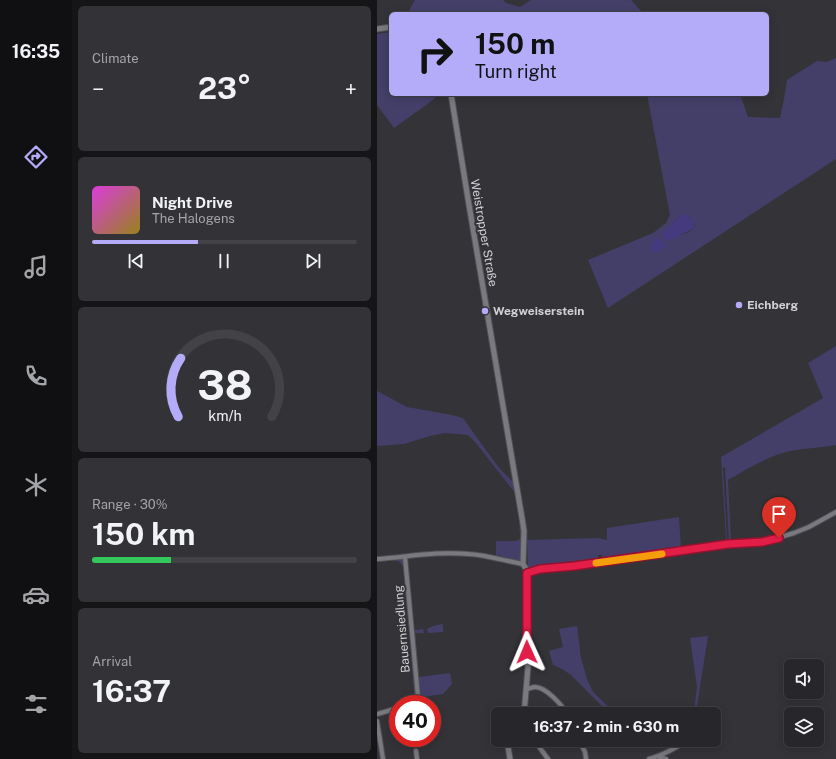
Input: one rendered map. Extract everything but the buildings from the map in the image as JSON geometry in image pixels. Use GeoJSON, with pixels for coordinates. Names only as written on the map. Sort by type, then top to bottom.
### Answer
{"type":"FeatureCollection","features":[{"type":"Feature","properties":{"kind":"street"},"geometry":{"type":"LineString","coordinates":[[377,29],[389,27]]}},
{"type":"Feature","properties":{"kind":"street","name":"Weistropper Straße"},"geometry":{"type":"LineString","coordinates":[[451,96],[523,518],[523,564]]}},
{"type":"Feature","properties":{"kind":"street"},"geometry":{"type":"LineString","coordinates":[[527,573],[540,569],[574,566],[728,544],[762,542],[786,536],[809,527],[836,512]]}},
{"type":"Feature","properties":{"kind":"street"},"geometry":{"type":"LineString","coordinates":[[377,560],[437,554],[470,554],[523,564],[527,573],[528,590],[526,638],[528,670],[524,707]]}},
{"type":"Feature","properties":{"kind":"street","name":"Bauernsiedlung"},"geometry":{"type":"LineString","coordinates":[[405,557],[418,695]]}},
{"type":"Feature","properties":{"kind":"street"},"geometry":{"type":"LineString","coordinates":[[527,681],[534,687],[542,689],[563,707]]}},
{"type":"Feature","properties":{"kind":"street"},"geometry":{"type":"LineString","coordinates":[[526,689],[534,687]]}},
{"type":"Feature","properties":{"kind":"street"},"geometry":{"type":"LineString","coordinates":[[377,714],[389,711]]}},
{"type":"Feature","properties":{"kind":"street"},"geometry":{"type":"LineString","coordinates":[[377,722],[383,759]]}},
{"type":"Feature","properties":{"kind":"street"},"geometry":{"type":"LineString","coordinates":[[508,747],[510,759]]}},
{"type":"Feature","properties":{"kind":"street"},"geometry":{"type":"LineString","coordinates":[[539,747],[548,759]]}},
{"type":"Feature","properties":{"kind":"street"},"geometry":{"type":"LineString","coordinates":[[582,747],[587,759]]}},
{"type":"Feature","properties":{"kind":"street"},"geometry":{"type":"LineString","coordinates":[[649,759],[677,747]]}},
{"type":"Feature","properties":{"kind":"street"},"geometry":{"type":"LineString","coordinates":[[416,751],[417,759]]}},
{"type":"Feature","properties":{"kind":"street"},"geometry":{"type":"LineString","coordinates":[[659,756],[666,759]]}},
{"type":"Feature","properties":{"kind":"shaded area"},"geometry":{"type":"Polygon","coordinates":[[[415,0],[503,0],[506,3],[520,7],[531,0],[631,0],[642,12],[408,12],[415,0]]]}},
{"type":"Feature","properties":{"kind":"shaded area"},"geometry":{"type":"Polygon","coordinates":[[[389,32],[389,96],[436,96],[394,128],[377,105],[377,34],[389,32]]]}},
{"type":"Feature","properties":{"kind":"shaded area"},"geometry":{"type":"Polygon","coordinates":[[[836,58],[836,159],[608,308],[588,260],[653,233],[666,223],[670,215],[647,96],[741,96],[748,117],[780,118],[787,80],[817,61],[827,62],[836,58]],[[688,215],[680,216],[661,235],[684,234],[692,230],[695,226],[688,215]]]}},
{"type":"Feature","properties":{"kind":"shaded area"},"geometry":{"type":"Polygon","coordinates":[[[684,214],[688,215],[694,223],[694,228],[667,241],[661,235],[684,214]]]}},
{"type":"Feature","properties":{"kind":"shaded area"},"geometry":{"type":"Polygon","coordinates":[[[657,237],[666,246],[654,253],[651,249],[653,242],[657,237]]]}},
{"type":"Feature","properties":{"kind":"shaded area"},"geometry":{"type":"Polygon","coordinates":[[[836,346],[836,445],[782,453],[758,463],[728,480],[731,540],[733,541],[779,535],[804,526],[836,509],[836,511],[794,532],[762,540],[729,543],[725,467],[723,468],[727,541],[724,543],[706,546],[706,541],[708,545],[724,542],[726,539],[721,457],[823,398],[808,363],[836,346]]]}},
{"type":"Feature","properties":{"kind":"shaded area"},"geometry":{"type":"Polygon","coordinates":[[[377,391],[407,407],[463,418],[500,469],[514,483],[523,532],[521,561],[518,562],[500,559],[501,556],[499,555],[498,558],[496,558],[496,541],[516,541],[520,539],[520,519],[515,493],[476,443],[468,435],[445,433],[404,444],[377,446],[377,391]]]}},
{"type":"Feature","properties":{"kind":"shaded area"},"geometry":{"type":"Polygon","coordinates":[[[679,517],[681,549],[605,561],[602,560],[602,555],[598,555],[598,562],[578,565],[574,564],[528,568],[527,540],[598,538],[607,540],[607,528],[679,517]]]}},
{"type":"Feature","properties":{"kind":"shaded area"},"geometry":{"type":"Polygon","coordinates":[[[400,558],[404,560],[416,695],[413,695],[409,626],[403,567],[399,561],[377,560],[400,558]]]}},
{"type":"Feature","properties":{"kind":"shaded area"},"geometry":{"type":"Polygon","coordinates":[[[443,624],[443,632],[428,633],[427,629],[443,624]]]}},
{"type":"Feature","properties":{"kind":"shaded area"},"geometry":{"type":"Polygon","coordinates":[[[577,626],[581,658],[587,679],[593,692],[609,707],[603,707],[571,675],[553,665],[549,651],[563,647],[559,629],[577,626]]]}},
{"type":"Feature","properties":{"kind":"shaded area"},"geometry":{"type":"Polygon","coordinates":[[[423,629],[424,633],[415,633],[419,677],[450,673],[452,684],[443,694],[420,694],[414,634],[415,630],[423,629]]]}},
{"type":"Feature","properties":{"kind":"shaded area"},"geometry":{"type":"Polygon","coordinates":[[[708,636],[697,707],[695,707],[697,687],[690,638],[708,636]]]}},
{"type":"Feature","properties":{"kind":"slow traffic"},"geometry":{"type":"LineString","coordinates":[[596,563],[662,554]]}},
{"type":"Feature","properties":{"kind":"place","name":"Eichberg"},"geometry":{"type":"Point","coordinates":[739,305]}},
{"type":"Feature","properties":{"kind":"place","name":"Wegweiserstein"},"geometry":{"type":"Point","coordinates":[485,311]}},
{"type":"Feature","properties":{"kind":"route"},"geometry":{"type":"LineString","coordinates":[[527,652],[527,573],[540,569],[560,568],[728,544],[762,542],[779,538]]}}]}
